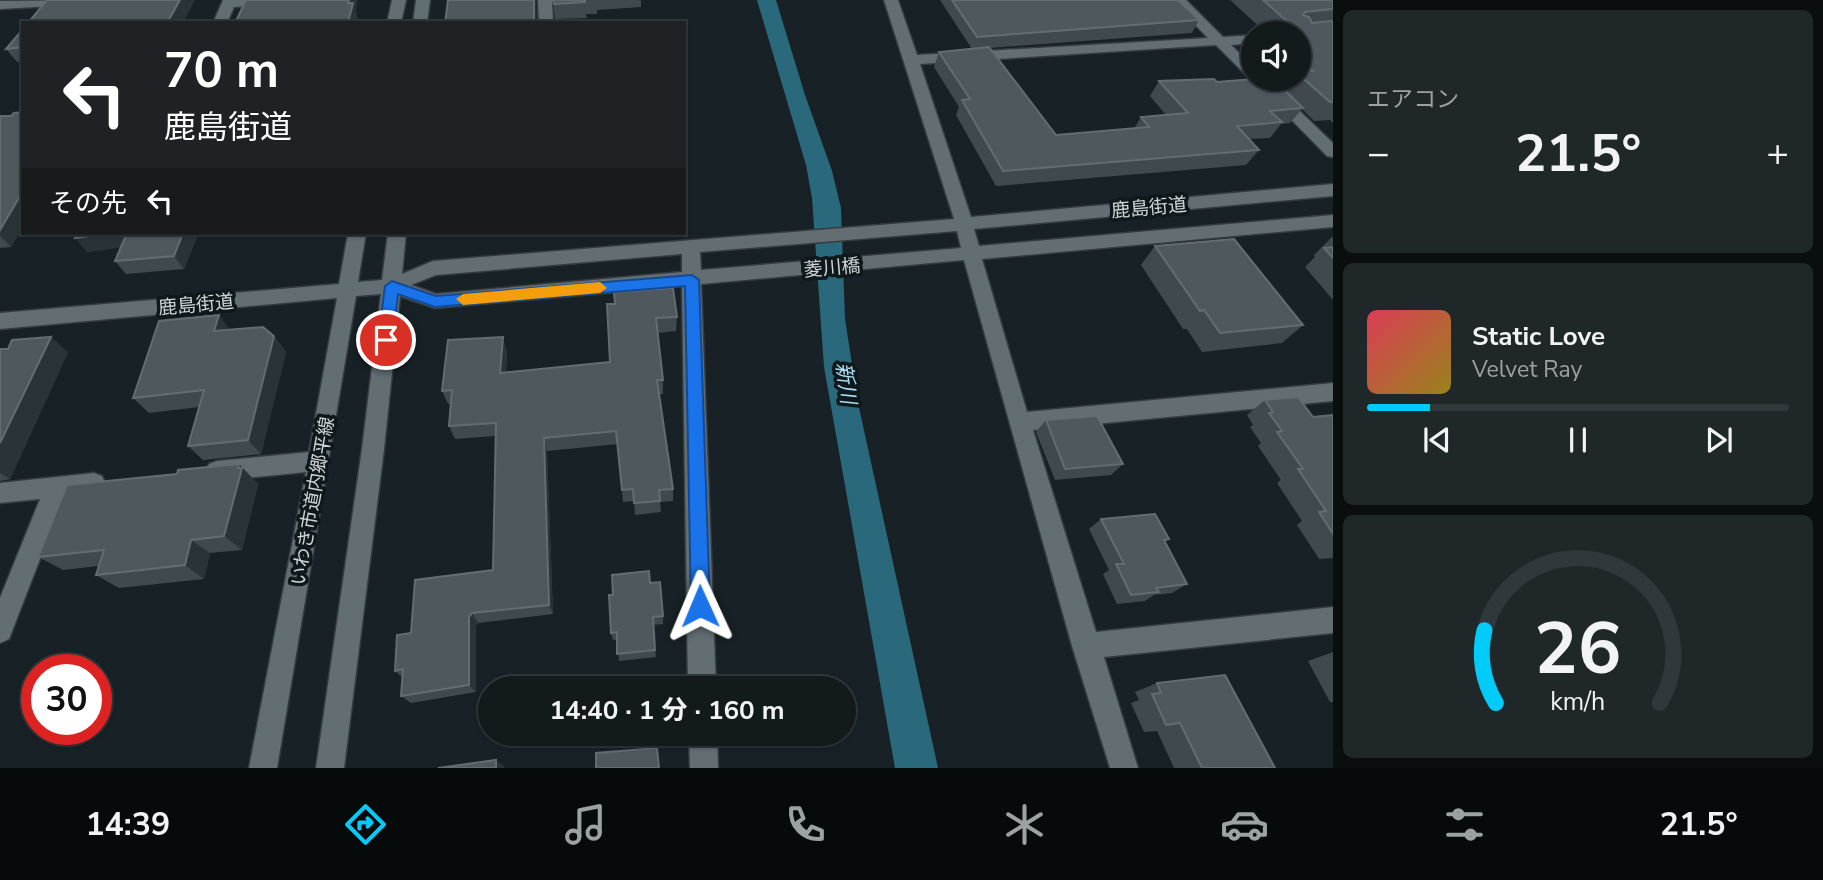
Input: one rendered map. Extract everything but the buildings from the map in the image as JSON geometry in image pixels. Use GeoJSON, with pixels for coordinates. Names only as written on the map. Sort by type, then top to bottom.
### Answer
{"type":"FeatureCollection","features":[{"type":"Feature","properties":{"kind":"street"},"geometry":{"type":"LineString","coordinates":[[1,3],[91,0]]}},
{"type":"Feature","properties":{"kind":"street"},"geometry":{"type":"LineString","coordinates":[[221,21],[229,1],[275,0]]}},
{"type":"Feature","properties":{"kind":"street"},"geometry":{"type":"LineString","coordinates":[[394,21],[399,0]]}},
{"type":"Feature","properties":{"kind":"street"},"geometry":{"type":"LineString","coordinates":[[420,21],[423,0]]}},
{"type":"Feature","properties":{"kind":"street"},"geometry":{"type":"LineString","coordinates":[[545,0],[546,21]]}},
{"type":"Feature","properties":{"kind":"street"},"geometry":{"type":"LineString","coordinates":[[891,0],[965,225],[1019,422],[1124,768]]}},
{"type":"Feature","properties":{"kind":"street"},"geometry":{"type":"LineString","coordinates":[[1178,0],[1241,62]]}},
{"type":"Feature","properties":{"kind":"street"},"geometry":{"type":"LineString","coordinates":[[912,60],[1241,40]]}},
{"type":"Feature","properties":{"kind":"street"},"geometry":{"type":"LineString","coordinates":[[1270,91],[1333,152]]}},
{"type":"Feature","properties":{"kind":"street","name":"鹿島街道"},"geometry":{"type":"LineString","coordinates":[[965,225],[1333,190]]}},
{"type":"Feature","properties":{"kind":"street","name":"鹿島街道"},"geometry":{"type":"LineString","coordinates":[[972,254],[1333,221]]}},
{"type":"Feature","properties":{"kind":"street","name":"菱川橋"},"geometry":{"type":"LineString","coordinates":[[691,247],[965,225]]}},
{"type":"Feature","properties":{"kind":"street","name":"いわき市道内郷平線"},"geometry":{"type":"LineString","coordinates":[[263,768],[357,235]]}},
{"type":"Feature","properties":{"kind":"street"},"geometry":{"type":"LineString","coordinates":[[330,768],[397,235]]}},
{"type":"Feature","properties":{"kind":"street"},"geometry":{"type":"LineString","coordinates":[[691,247],[702,676]]}},
{"type":"Feature","properties":{"kind":"street","name":"鹿島街道"},"geometry":{"type":"LineString","coordinates":[[0,321],[392,286],[433,268],[691,247]]}},
{"type":"Feature","properties":{"kind":"street","name":"菱川橋"},"geometry":{"type":"LineString","coordinates":[[692,280],[972,254]]}},
{"type":"Feature","properties":{"kind":"street","name":"鹿島街道"},"geometry":{"type":"LineString","coordinates":[[392,286],[435,301],[692,280]]}},
{"type":"Feature","properties":{"kind":"street"},"geometry":{"type":"LineString","coordinates":[[1019,422],[1333,392]]}},
{"type":"Feature","properties":{"kind":"street"},"geometry":{"type":"LineString","coordinates":[[195,473],[319,461]]}},
{"type":"Feature","properties":{"kind":"street"},"geometry":{"type":"LineString","coordinates":[[0,493],[112,481]]}},
{"type":"Feature","properties":{"kind":"street"},"geometry":{"type":"LineString","coordinates":[[0,631],[57,486]]}},
{"type":"Feature","properties":{"kind":"street"},"geometry":{"type":"LineString","coordinates":[[1086,646],[1333,620]]}},
{"type":"Feature","properties":{"kind":"street"},"geometry":{"type":"LineString","coordinates":[[703,746],[704,768]]}},
{"type":"Feature","properties":{"kind":"water","name":"新川"},"geometry":{"type":"Polygon","coordinates":[[[757,0],[776,0],[832,171],[841,208],[845,319],[858,403],[938,768],[895,768],[824,367],[812,198],[806,165],[757,0]]]}},
{"type":"Feature","properties":{"kind":"slow traffic"},"geometry":{"type":"LineString","coordinates":[[463,299],[600,288]]}},
{"type":"Feature","properties":{"kind":"route"},"geometry":{"type":"LineString","coordinates":[[386,340],[392,286],[435,301],[692,280],[700,606]]}}]}
